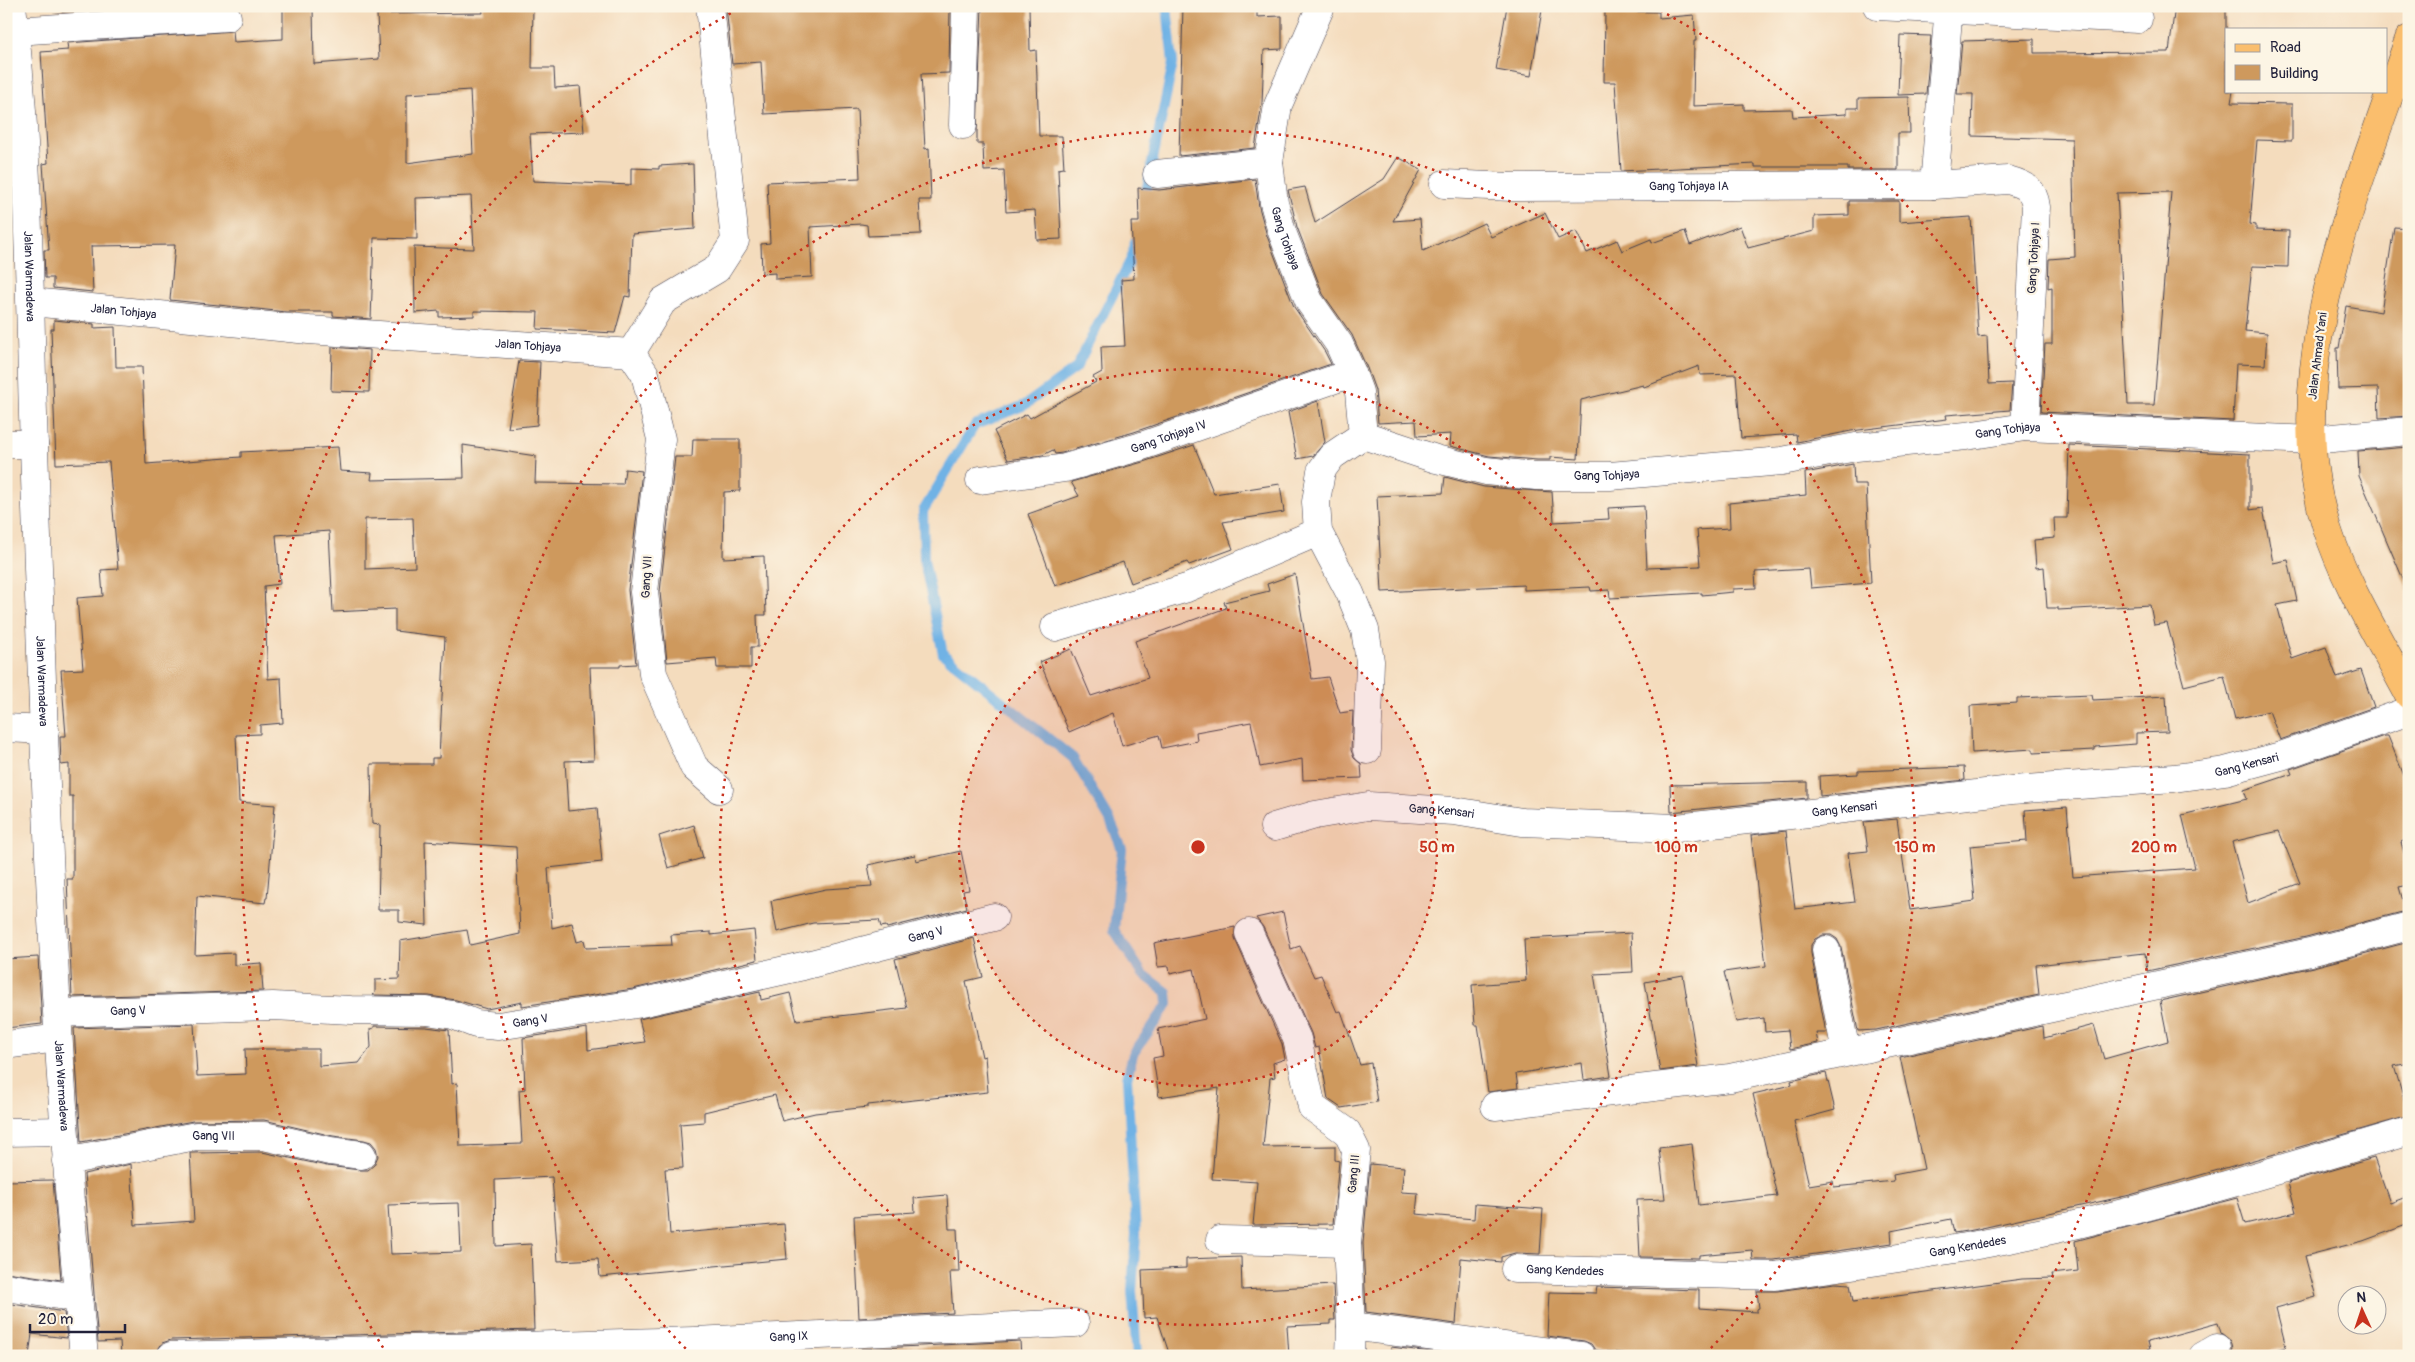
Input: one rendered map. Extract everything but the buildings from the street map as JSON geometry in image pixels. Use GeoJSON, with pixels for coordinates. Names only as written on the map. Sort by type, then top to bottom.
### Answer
{"type":"FeatureCollection","features":[{"type":"Feature","properties":{"kind":"main road","name":"Jalan Ahmad Yani"},"geometry":{"type":"LineString","coordinates":[[2409,39],[2330,273],[2312,392],[2311,440],[2316,485],[2332,542],[2353,588],[2402,667],[2409,695]]}},
{"type":"Feature","properties":{"kind":"street"},"geometry":{"type":"LineString","coordinates":[[631,353],[663,301],[717,269],[735,241],[710,6]]}},
{"type":"Feature","properties":{"kind":"street"},"geometry":{"type":"LineString","coordinates":[[963,125],[966,6]]}},
{"type":"Feature","properties":{"kind":"street","name":"Gang Tohjaya"},"geometry":{"type":"LineString","coordinates":[[1321,6],[1278,105],[1269,162],[1274,203],[1282,232],[1309,301],[1339,344],[1359,392],[1363,436],[1436,459],[1486,471],[1536,476],[1610,476],[1782,461],[1856,447],[1966,436],[2025,427],[2311,440],[2409,431]]}},
{"type":"Feature","properties":{"kind":"street"},"geometry":{"type":"LineString","coordinates":[[1877,6],[1948,8],[2138,19]]}},
{"type":"Feature","properties":{"kind":"street"},"geometry":{"type":"LineString","coordinates":[[1934,185],[1948,8]]}},
{"type":"Feature","properties":{"kind":"street"},"geometry":{"type":"LineString","coordinates":[[14,19],[227,17]]}},
{"type":"Feature","properties":{"kind":"street","name":"Jalan Warmadewa"},"geometry":{"type":"LineString","coordinates":[[14,19],[13,88],[16,195],[32,302],[34,444],[53,959],[66,1161],[84,1356]]}},
{"type":"Feature","properties":{"kind":"street"},"geometry":{"type":"LineString","coordinates":[[1157,174],[1269,162]]}},
{"type":"Feature","properties":{"kind":"street","name":"Gang Tohjaya I"},"geometry":{"type":"LineString","coordinates":[[1934,185],[2008,180],[2030,188],[2035,195],[2036,208],[2025,427]]}},
{"type":"Feature","properties":{"kind":"street","name":"Gang Tohjaya IA"},"geometry":{"type":"LineString","coordinates":[[1444,184],[1512,187],[1934,185]]}},
{"type":"Feature","properties":{"kind":"street","name":"Jalan Tohjaya"},"geometry":{"type":"LineString","coordinates":[[32,302],[309,330],[631,353]]}},
{"type":"Feature","properties":{"kind":"street","name":"Gang VII"},"geometry":{"type":"LineString","coordinates":[[631,353],[645,374],[661,439],[644,592],[653,674],[694,767],[719,788]]}},
{"type":"Feature","properties":{"kind":"street","name":"Gang Tohjaya IV"},"geometry":{"type":"LineString","coordinates":[[980,480],[1065,468],[1139,447],[1352,372]]}},
{"type":"Feature","properties":{"kind":"street"},"geometry":{"type":"LineString","coordinates":[[1363,436],[1332,456],[1321,471],[1316,502],[1318,532],[1350,593],[1365,630],[1370,661],[1367,750]]}},
{"type":"Feature","properties":{"kind":"street"},"geometry":{"type":"LineString","coordinates":[[6,444],[34,444]]}},
{"type":"Feature","properties":{"kind":"street"},"geometry":{"type":"LineString","coordinates":[[1056,627],[1187,588],[1318,532]]}},
{"type":"Feature","properties":{"kind":"street","name":"Gang Kensari"},"geometry":{"type":"LineString","coordinates":[[1274,827],[1314,814],[1368,806],[1454,811],[1522,822],[1677,828],[2012,790],[2174,778],[2226,771],[2281,756],[2409,710]]}},
{"type":"Feature","properties":{"kind":"street"},"geometry":{"type":"LineString","coordinates":[[6,728],[45,730]]}},
{"type":"Feature","properties":{"kind":"street","name":"Gang V"},"geometry":{"type":"LineString","coordinates":[[58,1025],[273,1006],[427,1011],[453,1015],[476,1024],[498,1026],[636,1004],[803,966],[994,917]]}},
{"type":"Feature","properties":{"kind":"street"},"geometry":{"type":"LineString","coordinates":[[1495,1106],[1730,1078],[2282,958],[2409,926]]}},
{"type":"Feature","properties":{"kind":"street","name":"Gang III"},"geometry":{"type":"LineString","coordinates":[[1249,933],[1297,1039],[1312,1107],[1347,1132],[1356,1150],[1347,1243],[1351,1326],[1350,1356]]}},
{"type":"Feature","properties":{"kind":"street"},"geometry":{"type":"LineString","coordinates":[[1826,950],[1846,1052]]}},
{"type":"Feature","properties":{"kind":"street"},"geometry":{"type":"LineString","coordinates":[[6,1045],[58,1025]]}},
{"type":"Feature","properties":{"kind":"street"},"geometry":{"type":"LineString","coordinates":[[6,1132],[64,1131]]}},
{"type":"Feature","properties":{"kind":"street","name":"Gang Kendedes"},"geometry":{"type":"LineString","coordinates":[[1515,1270],[1774,1276],[1973,1246],[2095,1220],[2409,1131]]}},
{"type":"Feature","properties":{"kind":"street","name":"Gang VII"},"geometry":{"type":"LineString","coordinates":[[66,1161],[196,1136],[264,1136],[330,1151],[362,1155]]}},
{"type":"Feature","properties":{"kind":"street"},"geometry":{"type":"LineString","coordinates":[[1220,1240],[1347,1243]]}},
{"type":"Feature","properties":{"kind":"street"},"geometry":{"type":"LineString","coordinates":[[6,1287],[78,1298]]}},
{"type":"Feature","properties":{"kind":"street","name":"Gang IX"},"geometry":{"type":"LineString","coordinates":[[171,1356],[685,1341],[1075,1323]]}},
{"type":"Feature","properties":{"kind":"street"},"geometry":{"type":"LineString","coordinates":[[1351,1326],[1581,1356]]}},
{"type":"Feature","properties":{"kind":"waterway"},"geometry":{"type":"LineString","coordinates":[[1144,202],[1173,63],[1167,6]]}},
{"type":"Feature","properties":{"kind":"waterway"},"geometry":{"type":"LineString","coordinates":[[1135,241],[1132,257],[1076,368],[1025,405],[975,425],[923,511],[924,560],[943,654],[1073,758],[1110,820],[1122,849],[1114,930],[1142,973],[1167,992],[1168,1004],[1133,1054],[1127,1078],[1136,1234],[1132,1291],[1137,1356]]}}]}
